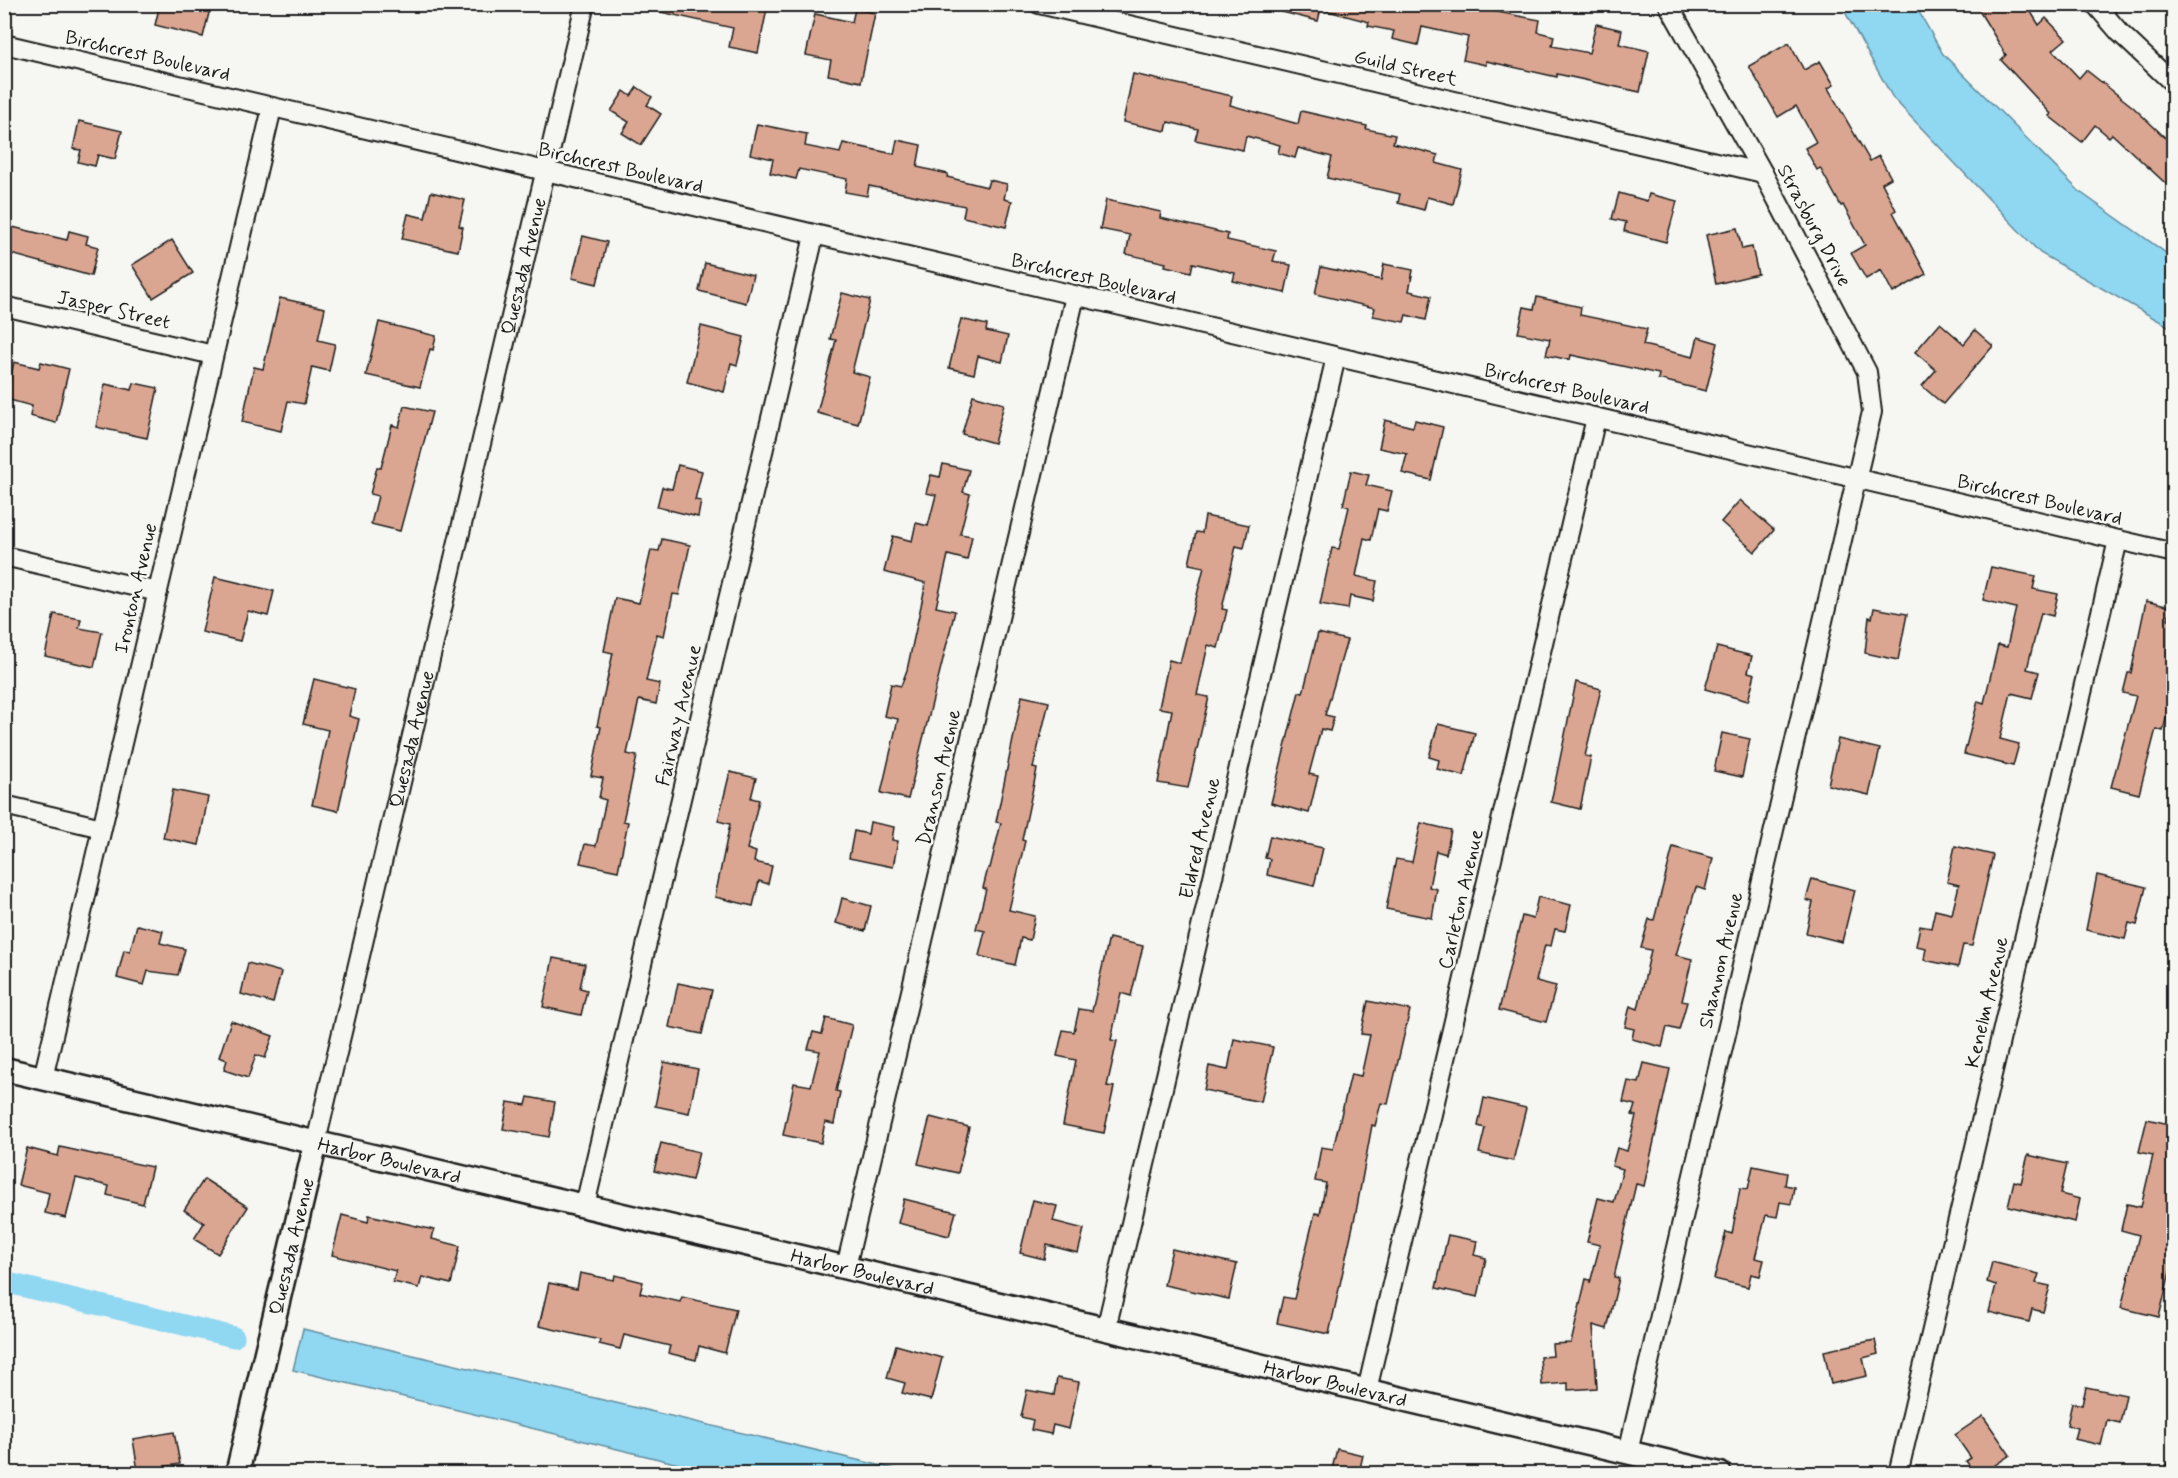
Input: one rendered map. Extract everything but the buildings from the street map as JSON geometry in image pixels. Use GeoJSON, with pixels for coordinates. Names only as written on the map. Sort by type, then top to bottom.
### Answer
{"type":"FeatureCollection","features":[{"type":"Feature","properties":{"kind":"street","name":"Quesada Avenue"},"geometry":{"type":"LineString","coordinates":[[237,1473],[585,4]]}},
{"type":"Feature","properties":{"kind":"street","name":"Guild Street"},"geometry":{"type":"LineString","coordinates":[[1039,4],[1763,173]]}},
{"type":"Feature","properties":{"kind":"street","name":"Strasburg Drive"},"geometry":{"type":"LineString","coordinates":[[1668,4],[1763,173],[1868,372],[1872,412],[1857,479]]}},
{"type":"Feature","properties":{"kind":"street"},"geometry":{"type":"LineString","coordinates":[[2095,4],[2120,33],[2174,84]]}},
{"type":"Feature","properties":{"kind":"street","name":"Birchcrest Boulevard"},"geometry":{"type":"LineString","coordinates":[[4,44],[544,173],[2174,553]]}},
{"type":"Feature","properties":{"kind":"street","name":"Ironton Avenue"},"geometry":{"type":"LineString","coordinates":[[43,1078],[272,108]]}},
{"type":"Feature","properties":{"kind":"street","name":"Fairway Avenue"},"geometry":{"type":"LineString","coordinates":[[585,1206],[814,236]]}},
{"type":"Feature","properties":{"kind":"street","name":"Dranson Avenue"},"geometry":{"type":"LineString","coordinates":[[846,1267],[1075,296]]}},
{"type":"Feature","properties":{"kind":"street","name":"Jasper Street"},"geometry":{"type":"LineString","coordinates":[[4,306],[213,356]]}},
{"type":"Feature","properties":{"kind":"street","name":"Eldred Avenue"},"geometry":{"type":"LineString","coordinates":[[1106,1329],[1336,357]]}},
{"type":"Feature","properties":{"kind":"street","name":"Carleton Avenue"},"geometry":{"type":"LineString","coordinates":[[1367,1390],[1596,418]]}},
{"type":"Feature","properties":{"kind":"street","name":"Shannon Avenue"},"geometry":{"type":"LineString","coordinates":[[1628,1452],[1857,479]]}},
{"type":"Feature","properties":{"kind":"street","name":"Kenelm Avenue"},"geometry":{"type":"LineString","coordinates":[[1898,1473],[2118,540]]}},
{"type":"Feature","properties":{"kind":"street"},"geometry":{"type":"LineString","coordinates":[[4,556],[158,592]]}},
{"type":"Feature","properties":{"kind":"street"},"geometry":{"type":"LineString","coordinates":[[4,805],[102,828]]}},
{"type":"Feature","properties":{"kind":"street","name":"Harbor Boulevard"},"geometry":{"type":"LineString","coordinates":[[4,1069],[1720,1473]]}},
{"type":"Feature","properties":{"kind":"water"},"geometry":{"type":"Polygon","coordinates":[[[1841,5],[1915,5],[1943,54],[2080,192],[2173,258],[2173,329],[2040,253],[1893,98],[1841,5]]]}},
{"type":"Feature","properties":{"kind":"water"},"geometry":{"type":"Polygon","coordinates":[[[303,1329],[912,1473],[716,1473],[293,1370],[303,1329]]]}},
{"type":"Feature","properties":{"kind":"waterway"},"geometry":{"type":"LineString","coordinates":[[4,1282],[234,1337]]}}]}
